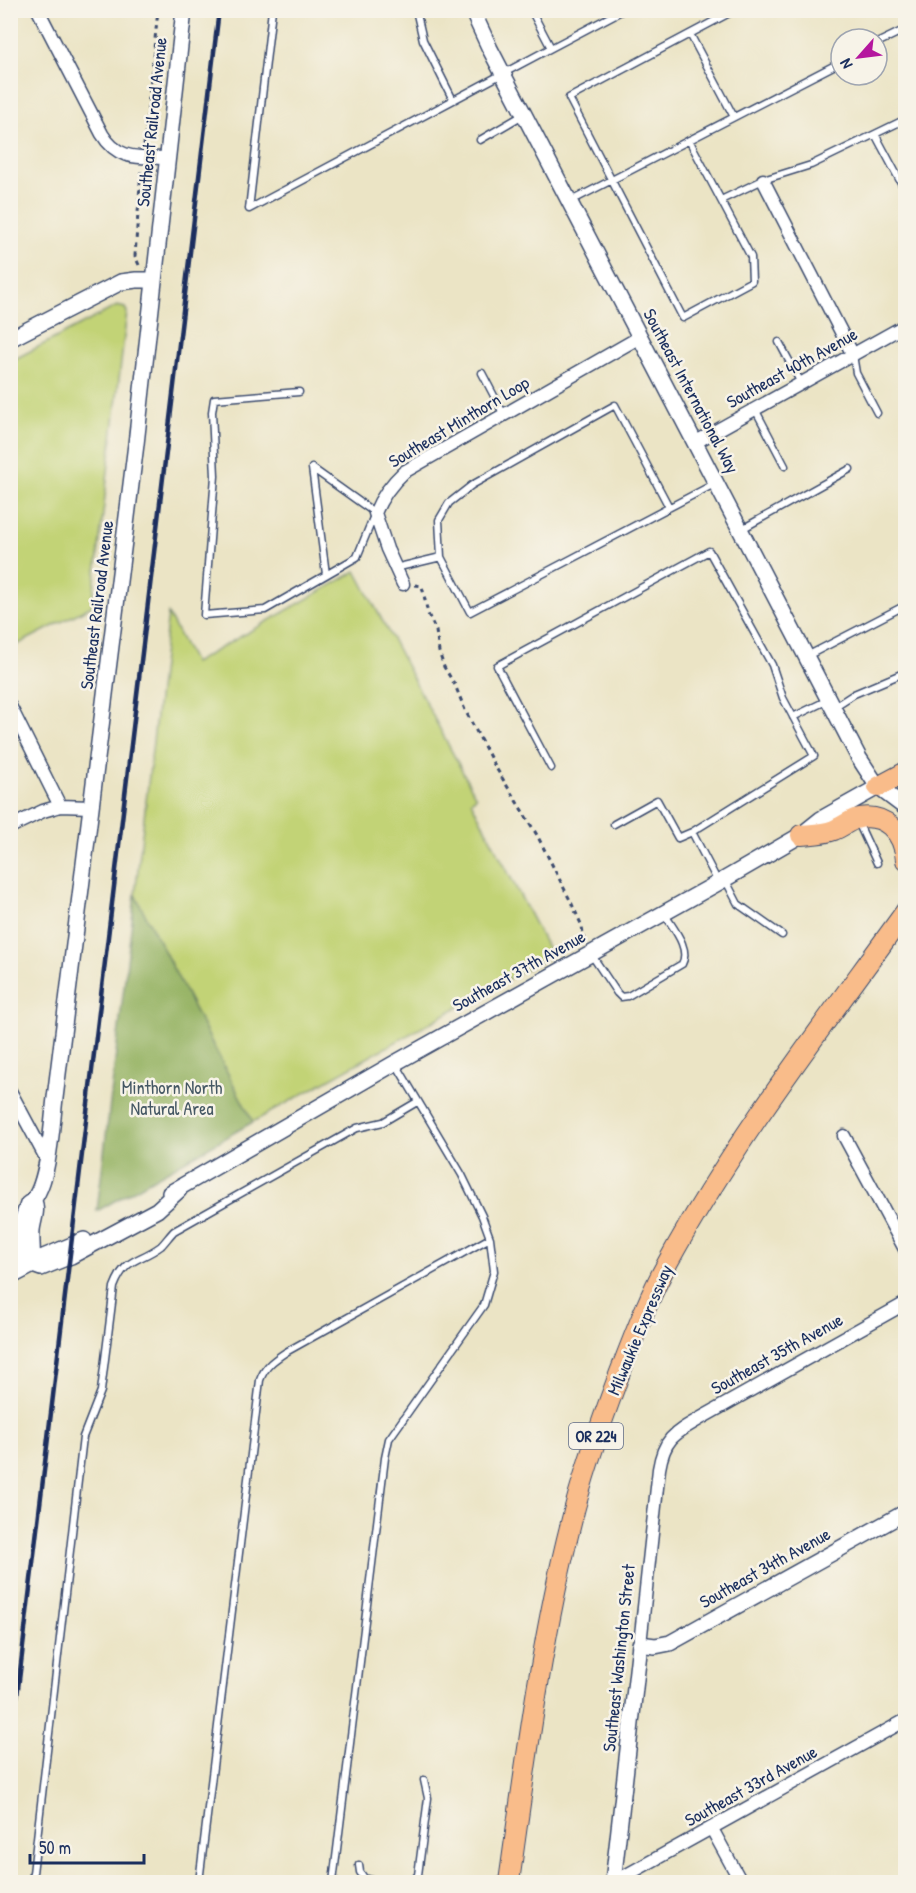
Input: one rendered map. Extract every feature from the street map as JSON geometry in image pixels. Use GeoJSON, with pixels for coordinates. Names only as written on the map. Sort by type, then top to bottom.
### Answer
{"type":"FeatureCollection","features":[{"type":"Feature","properties":{"kind":"highway"},"geometry":{"type":"LineString","coordinates":[[878,787],[906,772]]}},
{"type":"Feature","properties":{"kind":"highway"},"geometry":{"type":"LineString","coordinates":[[801,835],[832,831],[856,819],[884,820],[893,826],[903,843],[906,860]]}},
{"type":"Feature","properties":{"kind":"highway","name":"Milwaukie Expressway"},"geometry":{"type":"LineString","coordinates":[[509,1882],[531,1723],[549,1620],[571,1522],[598,1430],[636,1332],[667,1263],[731,1155],[807,1045],[906,911]]}},
{"type":"Feature","properties":{"kind":"street"},"geometry":{"type":"LineString","coordinates":[[38,10],[112,149],[130,156],[167,158]]}},
{"type":"Feature","properties":{"kind":"street","name":"Southeast Railroad Avenue"},"geometry":{"type":"LineString","coordinates":[[31,1266],[19,1260],[18,1240],[25,1211],[28,1204],[34,1201],[40,1188],[47,1160],[154,280],[184,10]]}},
{"type":"Feature","properties":{"kind":"street","name":"Southeast International Way"},"geometry":{"type":"LineString","coordinates":[[472,10],[502,73],[831,704],[870,777],[878,787]]}},
{"type":"Feature","properties":{"kind":"street"},"geometry":{"type":"LineString","coordinates":[[763,180],[853,355]]}},
{"type":"Feature","properties":{"kind":"street"},"geometry":{"type":"LineString","coordinates":[[12,336],[121,282],[154,280]]}},
{"type":"Feature","properties":{"kind":"street","name":"Southeast 40th Avenue"},"geometry":{"type":"LineString","coordinates":[[696,442],[906,325]]}},
{"type":"Feature","properties":{"kind":"street","name":"Southeast Minthorn Loop"},"geometry":{"type":"LineString","coordinates":[[375,513],[381,498],[404,472],[640,337]]}},
{"type":"Feature","properties":{"kind":"street"},"geometry":{"type":"LineString","coordinates":[[375,513],[403,584]]}},
{"type":"Feature","properties":{"kind":"street"},"geometry":{"type":"LineString","coordinates":[[10,706],[60,806]]}},
{"type":"Feature","properties":{"kind":"street"},"geometry":{"type":"LineString","coordinates":[[878,787],[906,808]]}},
{"type":"Feature","properties":{"kind":"street","name":"Southeast 37th Avenue"},"geometry":{"type":"LineString","coordinates":[[10,1277],[31,1266],[40,1269],[99,1242],[157,1210],[179,1190],[395,1063],[722,881],[801,835],[821,819],[878,787]]}},
{"type":"Feature","properties":{"kind":"street"},"geometry":{"type":"LineString","coordinates":[[10,827],[43,811],[60,806],[91,807]]}},
{"type":"Feature","properties":{"kind":"street"},"geometry":{"type":"LineString","coordinates":[[10,1091],[47,1160]]}},
{"type":"Feature","properties":{"kind":"street"},"geometry":{"type":"LineString","coordinates":[[844,1137],[906,1251]]}},
{"type":"Feature","properties":{"kind":"street","name":"Southeast 35th Avenue"},"geometry":{"type":"LineString","coordinates":[[669,1440],[684,1427],[906,1303]]}},
{"type":"Feature","properties":{"kind":"street","name":"Southeast Washington Street"},"geometry":{"type":"LineString","coordinates":[[614,1882],[659,1469],[662,1454],[669,1440]]}},
{"type":"Feature","properties":{"kind":"street","name":"Southeast 34th Avenue"},"geometry":{"type":"LineString","coordinates":[[640,1644],[655,1646],[670,1643],[906,1512]]}},
{"type":"Feature","properties":{"kind":"street","name":"Southeast 33rd Avenue"},"geometry":{"type":"LineString","coordinates":[[614,1882],[906,1720]]}},
{"type":"Feature","properties":{"kind":"street"},"geometry":{"type":"LineString","coordinates":[[712,1829],[741,1882]]}},
{"type":"Feature","properties":{"kind":"lane"},"geometry":{"type":"LineString","coordinates":[[272,10],[249,208],[622,10]]}},
{"type":"Feature","properties":{"kind":"lane"},"geometry":{"type":"LineString","coordinates":[[416,10],[423,40],[453,100]]}},
{"type":"Feature","properties":{"kind":"lane"},"geometry":{"type":"LineString","coordinates":[[531,10],[551,48]]}},
{"type":"Feature","properties":{"kind":"lane"},"geometry":{"type":"LineString","coordinates":[[689,141],[751,256],[752,282],[683,318],[569,98],[735,10]]}},
{"type":"Feature","properties":{"kind":"lane"},"geometry":{"type":"LineString","coordinates":[[889,37],[906,29]]}},
{"type":"Feature","properties":{"kind":"lane"},"geometry":{"type":"LineString","coordinates":[[690,34],[734,117]]}},
{"type":"Feature","properties":{"kind":"lane"},"geometry":{"type":"LineString","coordinates":[[570,202],[829,68]]}},
{"type":"Feature","properties":{"kind":"lane"},"geometry":{"type":"LineString","coordinates":[[480,140],[525,114]]}},
{"type":"Feature","properties":{"kind":"lane"},"geometry":{"type":"LineString","coordinates":[[721,200],[763,180],[811,165],[906,119]]}},
{"type":"Feature","properties":{"kind":"lane"},"geometry":{"type":"LineString","coordinates":[[874,134],[906,192]]}},
{"type":"Feature","properties":{"kind":"lane"},"geometry":{"type":"LineString","coordinates":[[779,342],[801,384]]}},
{"type":"Feature","properties":{"kind":"lane"},"geometry":{"type":"LineString","coordinates":[[853,355],[856,374],[877,413]]}},
{"type":"Feature","properties":{"kind":"lane"},"geometry":{"type":"LineString","coordinates":[[482,373],[504,415]]}},
{"type":"Feature","properties":{"kind":"lane"},"geometry":{"type":"LineString","coordinates":[[299,392],[214,399],[212,412],[215,476],[204,615],[265,610],[357,557],[375,513],[312,468],[326,574]]}},
{"type":"Feature","properties":{"kind":"lane"},"geometry":{"type":"LineString","coordinates":[[669,507],[615,405],[472,485],[449,502],[439,520],[441,557],[470,612],[717,482]]}},
{"type":"Feature","properties":{"kind":"lane"},"geometry":{"type":"LineString","coordinates":[[755,409],[785,466]]}},
{"type":"Feature","properties":{"kind":"lane"},"geometry":{"type":"LineString","coordinates":[[741,529],[850,469]]}},
{"type":"Feature","properties":{"kind":"lane"},"geometry":{"type":"LineString","coordinates":[[551,768],[497,666],[709,551],[772,665],[783,698],[814,756],[692,832],[678,838],[657,800],[614,825]]}},
{"type":"Feature","properties":{"kind":"lane"},"geometry":{"type":"LineString","coordinates":[[395,568],[441,557]]}},
{"type":"Feature","properties":{"kind":"lane"},"geometry":{"type":"LineString","coordinates":[[807,656],[906,605]]}},
{"type":"Feature","properties":{"kind":"lane"},"geometry":{"type":"LineString","coordinates":[[793,717],[831,704],[906,672]]}},
{"type":"Feature","properties":{"kind":"lane"},"geometry":{"type":"LineString","coordinates":[[856,819],[877,863]]}},
{"type":"Feature","properties":{"kind":"lane"},"geometry":{"type":"LineString","coordinates":[[692,832],[738,904],[782,935]]}},
{"type":"Feature","properties":{"kind":"lane"},"geometry":{"type":"LineString","coordinates":[[591,954],[621,998],[628,996],[682,964],[685,959],[684,949],[664,913]]}},
{"type":"Feature","properties":{"kind":"lane"},"geometry":{"type":"LineString","coordinates":[[333,1882],[389,1439],[484,1305],[494,1272],[490,1238],[482,1216],[462,1175],[395,1063]]}},
{"type":"Feature","properties":{"kind":"lane"},"geometry":{"type":"LineString","coordinates":[[32,1882],[83,1437],[101,1392],[114,1287],[120,1272],[130,1263],[161,1246],[174,1231],[357,1128],[383,1122],[417,1102]]}},
{"type":"Feature","properties":{"kind":"lane"},"geometry":{"type":"LineString","coordinates":[[199,1882],[260,1380],[264,1371],[272,1361],[286,1352],[490,1238]]}},
{"type":"Feature","properties":{"kind":"lane"},"geometry":{"type":"LineString","coordinates":[[412,1882],[418,1875],[428,1798],[424,1780]]}},
{"type":"Feature","properties":{"kind":"lane"},"geometry":{"type":"LineString","coordinates":[[359,1865],[364,1878],[380,1882]]}},
{"type":"Feature","properties":{"kind":"path"},"geometry":{"type":"LineString","coordinates":[[403,584],[422,586],[444,667],[493,763],[537,835],[582,926],[585,942],[591,954]]}},
{"type":"Feature","properties":{"kind":"green space"},"geometry":{"type":"Polygon","coordinates":[[[117,306],[125,308],[127,312],[92,606],[11,648],[11,361],[117,306]]]}},
{"type":"Feature","properties":{"kind":"green space"},"geometry":{"type":"Polygon","coordinates":[[[356,571],[476,797],[471,801],[551,955],[253,1122],[135,895],[168,614],[194,663],[356,571]]]}},
{"type":"Feature","properties":{"kind":"green space","name":"Minthorn North Natural Area"},"geometry":{"type":"Polygon","coordinates":[[[135,895],[253,1122],[97,1211],[135,895]]]}},
{"type":"Feature","properties":{"kind":"railway"},"geometry":{"type":"LineString","coordinates":[[10,1755],[219,10]]}}]}
